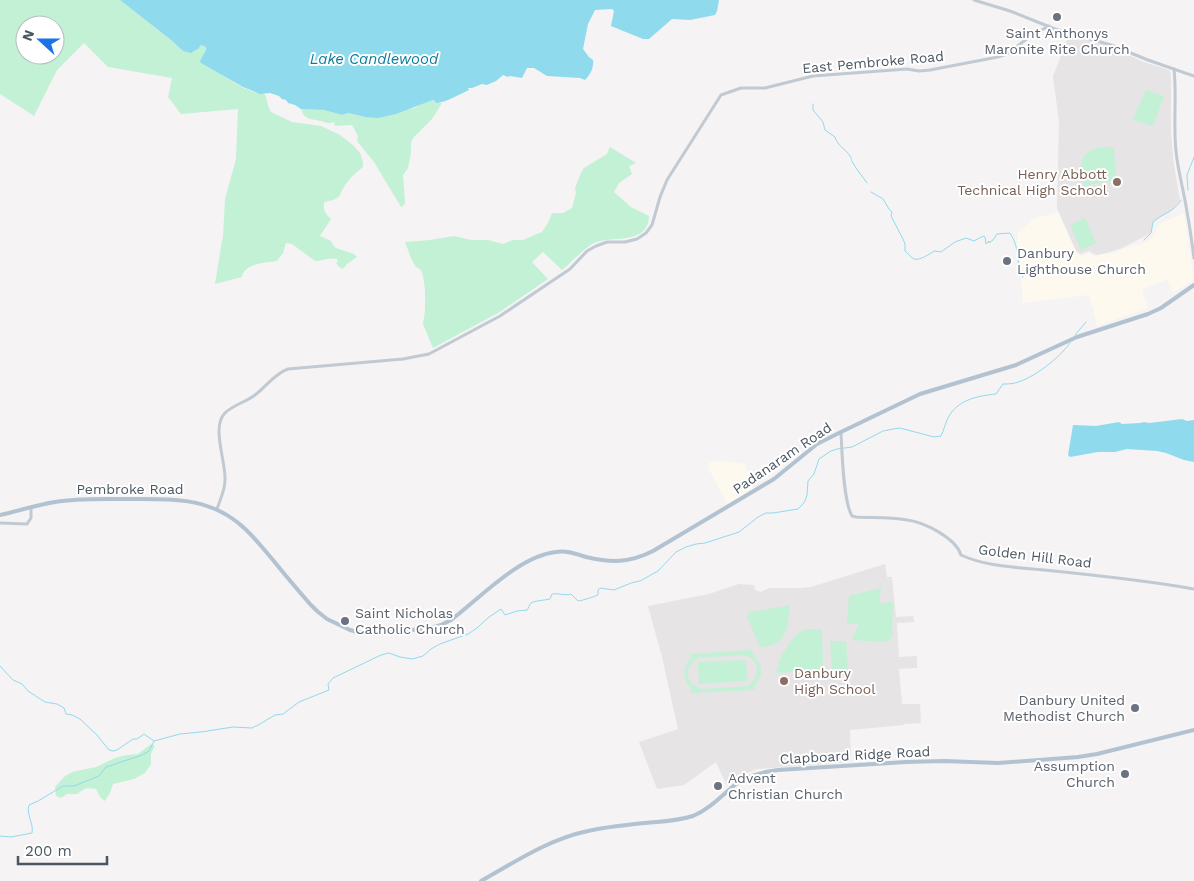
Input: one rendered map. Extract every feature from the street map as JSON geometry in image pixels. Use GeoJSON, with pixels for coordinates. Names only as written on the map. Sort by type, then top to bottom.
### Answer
{"type":"FeatureCollection","features":[{"type":"Feature","properties":{"kind":"main road","name":"Padanaram Road"},"geometry":{"type":"LineString","coordinates":[[390,632],[431,628],[441,625],[519,567],[532,559],[546,554],[558,551],[571,552],[615,562],[641,557],[774,479],[817,444],[841,432],[920,394],[1016,365],[1075,338],[1148,314],[1161,308],[1194,285]]}},
{"type":"Feature","properties":{"kind":"main road","name":"Pembroke Road"},"geometry":{"type":"LineString","coordinates":[[0,516],[55,502],[84,499],[166,499],[193,501],[217,509],[233,519],[248,532],[321,615],[338,625],[357,631],[374,634],[390,632]]}},
{"type":"Feature","properties":{"kind":"main road","name":"Clapboard Ridge Road"},"geometry":{"type":"LineString","coordinates":[[481,881],[542,847],[578,833],[691,816],[709,808],[737,784],[761,772],[906,762],[998,763],[1086,756],[1194,730]]}},
{"type":"Feature","properties":{"kind":"street"},"geometry":{"type":"LineString","coordinates":[[974,0],[1005,9],[1048,26],[1112,45],[1194,76]]}},
{"type":"Feature","properties":{"kind":"street","name":"East Pembroke Road"},"geometry":{"type":"LineString","coordinates":[[217,509],[223,494],[225,476],[218,430],[226,412],[253,397],[278,374],[288,369],[403,359],[429,354],[500,316],[570,269],[596,246],[608,242],[625,242],[637,239],[646,233],[652,225],[667,180],[720,95],[741,88],[765,88],[813,76],[907,69],[919,71],[977,62],[1007,54],[1032,35],[1048,26]]}},
{"type":"Feature","properties":{"kind":"street"},"geometry":{"type":"LineString","coordinates":[[1174,69],[1176,153],[1194,258]]}},
{"type":"Feature","properties":{"kind":"street","name":"Golden Hill Road"},"geometry":{"type":"LineString","coordinates":[[841,432],[848,507],[852,516],[908,520],[921,524],[948,537],[959,549],[961,555],[982,563],[1152,582],[1194,589]]}},
{"type":"Feature","properties":{"kind":"street"},"geometry":{"type":"LineString","coordinates":[[0,523],[27,524],[31,518],[31,507]]}},
{"type":"Feature","properties":{"kind":"shaded area"},"geometry":{"type":"Polygon","coordinates":[[[1069,35],[1106,45],[1144,62],[1169,70],[1171,74],[1171,134],[1180,200],[1174,208],[1153,222],[1151,233],[1120,249],[1096,255],[1089,251],[1080,254],[1076,251],[1057,208],[1059,122],[1053,76],[1069,35]]]}},
{"type":"Feature","properties":{"kind":"shaded area"},"geometry":{"type":"Polygon","coordinates":[[[1058,212],[1076,251],[1081,256],[1089,253],[1093,256],[1113,253],[1127,247],[1142,244],[1154,236],[1160,224],[1184,213],[1194,280],[1173,293],[1168,279],[1142,289],[1148,308],[1097,326],[1089,295],[1023,303],[1018,233],[1033,219],[1058,212]]]}},
{"type":"Feature","properties":{"kind":"shaded area"},"geometry":{"type":"Polygon","coordinates":[[[716,461],[745,464],[753,489],[728,505],[708,467],[709,463],[716,461]]]}},
{"type":"Feature","properties":{"kind":"shaded area","name":"Danbury High School"},"geometry":{"type":"Polygon","coordinates":[[[885,564],[887,577],[892,577],[896,617],[913,616],[914,622],[897,623],[899,657],[917,656],[917,668],[899,669],[902,704],[920,704],[921,723],[850,730],[851,762],[757,769],[745,774],[727,786],[716,762],[684,785],[657,789],[639,742],[678,729],[662,657],[648,606],[709,594],[739,584],[754,585],[755,590],[760,592],[770,588],[811,587],[885,564]]]}},
{"type":"Feature","properties":{"kind":"green space"},"geometry":{"type":"Polygon","coordinates":[[[0,0],[120,0],[183,51],[194,52],[201,45],[206,47],[201,63],[249,90],[264,93],[271,112],[292,122],[321,126],[340,135],[353,145],[360,153],[363,167],[349,180],[339,197],[324,202],[325,212],[331,219],[320,236],[331,241],[336,248],[354,254],[357,257],[343,269],[336,263],[337,259],[331,258],[315,261],[292,244],[286,243],[283,253],[277,261],[251,266],[244,272],[242,277],[215,284],[223,236],[225,199],[236,159],[238,109],[181,114],[168,97],[172,78],[108,67],[84,43],[65,62],[65,15],[15,15],[15,65],[62,65],[57,70],[34,116],[0,94],[0,0]]]}},
{"type":"Feature","properties":{"kind":"green space"},"geometry":{"type":"Polygon","coordinates":[[[1146,90],[1164,96],[1153,126],[1132,120],[1146,90]]]}},
{"type":"Feature","properties":{"kind":"green space"},"geometry":{"type":"Polygon","coordinates":[[[434,100],[437,103],[442,103],[432,119],[411,142],[408,168],[403,175],[405,203],[401,207],[374,162],[357,141],[358,136],[352,125],[335,126],[334,122],[328,123],[309,118],[302,113],[301,109],[324,110],[342,115],[348,113],[365,117],[414,108],[434,100]]]}},
{"type":"Feature","properties":{"kind":"green space"},"geometry":{"type":"Polygon","coordinates":[[[610,147],[636,163],[629,166],[632,174],[619,183],[614,192],[631,207],[649,216],[647,226],[642,232],[627,238],[600,241],[592,244],[562,270],[543,252],[532,262],[548,279],[498,313],[433,348],[423,324],[425,290],[423,275],[411,258],[405,242],[454,236],[471,240],[488,240],[503,244],[513,240],[523,240],[542,232],[552,213],[563,213],[572,208],[576,193],[575,188],[584,168],[607,154],[610,147]]]}},
{"type":"Feature","properties":{"kind":"green space"},"geometry":{"type":"Polygon","coordinates":[[[1114,147],[1116,177],[1112,181],[1084,186],[1081,168],[1087,153],[1100,148],[1114,147]]]}},
{"type":"Feature","properties":{"kind":"green space"},"geometry":{"type":"Polygon","coordinates":[[[1085,218],[1096,243],[1081,250],[1070,225],[1085,218]]]}},
{"type":"Feature","properties":{"kind":"green space"},"geometry":{"type":"Polygon","coordinates":[[[881,588],[879,604],[893,602],[892,637],[887,642],[852,640],[859,623],[847,624],[849,596],[881,588]]]}},
{"type":"Feature","properties":{"kind":"green space"},"geometry":{"type":"Polygon","coordinates":[[[790,605],[786,628],[780,640],[775,644],[760,647],[747,617],[750,612],[790,605]]]}},
{"type":"Feature","properties":{"kind":"green space"},"geometry":{"type":"Polygon","coordinates":[[[805,629],[822,629],[823,665],[819,670],[776,673],[781,656],[794,637],[805,629]]]}},
{"type":"Feature","properties":{"kind":"green space"},"geometry":{"type":"Polygon","coordinates":[[[830,641],[846,641],[848,670],[832,671],[830,641]]]}},
{"type":"Feature","properties":{"kind":"green space"},"geometry":{"type":"Polygon","coordinates":[[[752,650],[761,666],[760,676],[754,690],[691,693],[692,689],[686,682],[684,674],[691,658],[690,654],[752,650]],[[743,655],[698,658],[688,670],[689,679],[696,687],[702,689],[747,686],[752,682],[757,673],[756,664],[749,657],[743,655]]]}},
{"type":"Feature","properties":{"kind":"green space"},"geometry":{"type":"Polygon","coordinates":[[[746,660],[747,681],[699,684],[698,662],[746,660]]]}},
{"type":"Feature","properties":{"kind":"green space"},"geometry":{"type":"Polygon","coordinates":[[[151,744],[155,746],[151,753],[151,764],[145,773],[134,779],[113,784],[105,801],[100,797],[96,789],[86,788],[77,794],[67,794],[61,798],[56,796],[55,787],[64,777],[72,772],[96,767],[126,755],[138,754],[151,744]]]}},
{"type":"Feature","properties":{"kind":"water","name":"Lake Candlewood"},"geometry":{"type":"Polygon","coordinates":[[[120,0],[719,0],[715,15],[690,20],[672,19],[649,39],[643,39],[611,26],[614,11],[612,9],[595,10],[588,24],[583,49],[593,60],[591,71],[585,80],[547,76],[534,68],[527,68],[522,78],[503,75],[487,85],[482,84],[468,88],[469,90],[444,102],[436,103],[434,100],[396,114],[378,118],[348,113],[342,115],[324,110],[301,109],[279,96],[270,93],[260,94],[243,87],[201,63],[200,61],[206,47],[201,45],[191,53],[183,51],[120,0]]]}},
{"type":"Feature","properties":{"kind":"water"},"geometry":{"type":"Polygon","coordinates":[[[1182,419],[1187,421],[1194,420],[1194,462],[1157,451],[1127,449],[1070,457],[1068,455],[1073,425],[1096,426],[1119,422],[1122,424],[1149,423],[1182,419]]]}},
{"type":"Feature","properties":{"kind":"waterway"},"geometry":{"type":"LineString","coordinates":[[813,104],[813,110],[823,122],[825,130],[835,137],[848,153],[867,183]]}},
{"type":"Feature","properties":{"kind":"waterway"},"geometry":{"type":"LineString","coordinates":[[1188,190],[1187,175],[1194,157]]}},
{"type":"Feature","properties":{"kind":"waterway"},"geometry":{"type":"LineString","coordinates":[[871,192],[883,199],[892,212],[891,216],[903,239],[905,251],[914,259],[921,258],[934,251],[941,252],[955,242],[966,238],[974,241],[983,236],[985,237],[986,244],[993,240],[997,234],[1010,233],[1017,249],[1018,266]]}},
{"type":"Feature","properties":{"kind":"waterway"},"geometry":{"type":"LineString","coordinates":[[1144,240],[1151,233],[1153,222],[1174,208],[1181,200]]}},
{"type":"Feature","properties":{"kind":"waterway"},"geometry":{"type":"LineString","coordinates":[[1019,271],[1023,277]]}},
{"type":"Feature","properties":{"kind":"waterway"},"geometry":{"type":"LineString","coordinates":[[1075,335],[1086,322]]}},
{"type":"Feature","properties":{"kind":"waterway"},"geometry":{"type":"LineString","coordinates":[[0,836],[11,837],[32,833],[28,812],[29,805],[63,786],[74,786],[99,776],[106,767],[142,755],[149,751],[154,741],[180,734],[233,727],[252,728],[275,715],[283,714],[299,702],[329,690],[328,684],[333,678],[381,655],[389,653],[412,659],[423,656],[440,644],[468,634],[501,609],[505,615],[527,610],[531,603],[550,599],[552,594],[571,594],[580,601],[598,595],[600,588],[614,590],[640,581],[658,571],[676,552],[686,547],[739,532],[766,513],[798,509],[805,501],[808,481],[814,474],[819,459],[831,451],[852,447],[883,431],[900,428],[934,437],[941,436],[948,418],[962,403],[982,396],[996,394],[1003,384],[1015,383],[1030,377],[1052,361],[1070,343]]}},
{"type":"Feature","properties":{"kind":"waterway"},"geometry":{"type":"LineString","coordinates":[[0,666],[13,680],[22,684],[28,691],[45,702],[57,704],[64,708],[66,714],[80,719],[109,750],[117,750],[144,734],[154,741]]}},
{"type":"Feature","properties":{"kind":"place","name":"Saint Anthonys Maronite Rite Church"},"geometry":{"type":"Point","coordinates":[1057,17]}},
{"type":"Feature","properties":{"kind":"place","name":"Henry Abbott Technical High School"},"geometry":{"type":"Point","coordinates":[1117,182]}},
{"type":"Feature","properties":{"kind":"place","name":"Danbury Lighthouse Church"},"geometry":{"type":"Point","coordinates":[1007,261]}},
{"type":"Feature","properties":{"kind":"place","name":"Saint Nicholas Catholic Church"},"geometry":{"type":"Point","coordinates":[345,621]}},
{"type":"Feature","properties":{"kind":"place","name":"Danbury High School"},"geometry":{"type":"Point","coordinates":[784,681]}},
{"type":"Feature","properties":{"kind":"place","name":"Danbury United Methodist Church"},"geometry":{"type":"Point","coordinates":[1135,708]}},
{"type":"Feature","properties":{"kind":"place","name":"Assumption Church"},"geometry":{"type":"Point","coordinates":[1125,774]}},
{"type":"Feature","properties":{"kind":"place","name":"Advent Christian Church"},"geometry":{"type":"Point","coordinates":[718,786]}}]}
